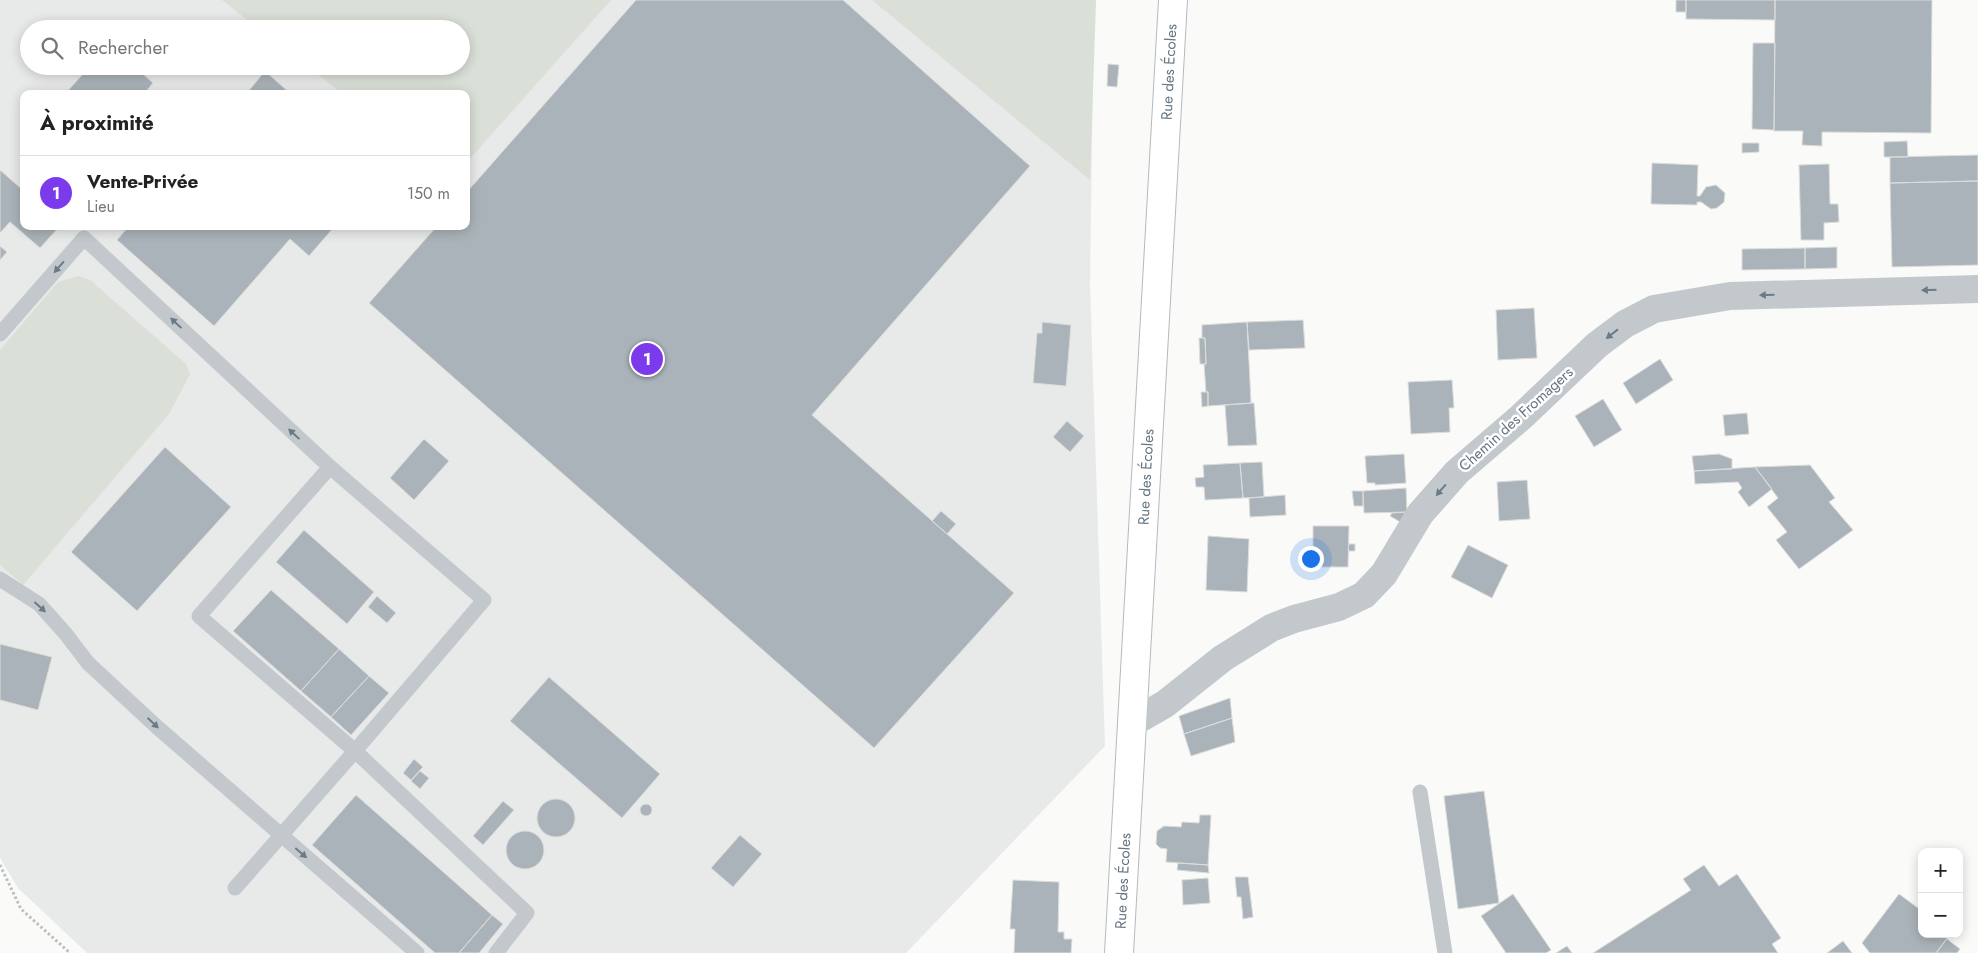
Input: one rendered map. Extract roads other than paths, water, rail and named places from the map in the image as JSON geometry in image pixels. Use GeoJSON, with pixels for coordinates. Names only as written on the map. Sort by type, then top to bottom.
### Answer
{"type":"FeatureCollection","features":[{"type":"Feature","properties":{"kind":"street","name":"Rue des Écoles"},"geometry":{"type":"LineString","coordinates":[[1119,953],[1173,0]]}},
{"type":"Feature","properties":{"kind":"street","name":"Chemin des Fromagers"},"geometry":{"type":"LineString","coordinates":[[1132,723],[1166,704],[1222,658],[1271,628],[1294,619],[1339,607],[1364,595],[1384,574],[1420,514],[1457,472],[1521,417],[1597,345],[1624,324],[1654,309],[1730,296],[1978,289]]}},
{"type":"Feature","properties":{"kind":"lane"},"geometry":{"type":"LineString","coordinates":[[0,334],[84,238],[330,467],[484,600],[235,888]]}},
{"type":"Feature","properties":{"kind":"lane"},"geometry":{"type":"LineString","coordinates":[[330,467],[199,616],[355,751],[527,913],[496,953]]}},
{"type":"Feature","properties":{"kind":"lane"},"geometry":{"type":"LineString","coordinates":[[0,579],[39,604],[88,663],[157,727],[417,953]]}},
{"type":"Feature","properties":{"kind":"lane"},"geometry":{"type":"LineString","coordinates":[[1420,792],[1445,953]]}},
{"type":"Feature","properties":{"kind":"place","name":"Vente-Privée"},"geometry":{"type":"Point","coordinates":[647,359]}}]}
